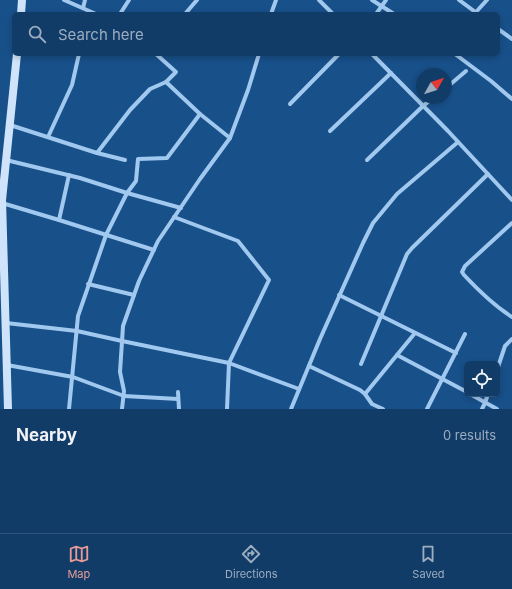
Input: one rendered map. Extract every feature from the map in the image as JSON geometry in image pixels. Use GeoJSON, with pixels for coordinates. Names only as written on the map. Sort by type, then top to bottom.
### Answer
{"type":"FeatureCollection","features":[{"type":"Feature","properties":{"kind":"main road"},"geometry":{"type":"LineString","coordinates":[[21,12],[22,0]]}},
{"type":"Feature","properties":{"kind":"main road"},"geometry":{"type":"LineString","coordinates":[[8,409],[2,203],[17,56]]}},
{"type":"Feature","properties":{"kind":"street"},"geometry":{"type":"LineString","coordinates":[[64,0],[90,12]]}},
{"type":"Feature","properties":{"kind":"street"},"geometry":{"type":"LineString","coordinates":[[83,8],[85,0]]}},
{"type":"Feature","properties":{"kind":"street"},"geometry":{"type":"LineString","coordinates":[[121,12],[129,0]]}},
{"type":"Feature","properties":{"kind":"street"},"geometry":{"type":"LineString","coordinates":[[187,12],[197,0]]}},
{"type":"Feature","properties":{"kind":"street"},"geometry":{"type":"LineString","coordinates":[[272,12],[276,0]]}},
{"type":"Feature","properties":{"kind":"street"},"geometry":{"type":"LineString","coordinates":[[319,0],[331,12]]}},
{"type":"Feature","properties":{"kind":"street"},"geometry":{"type":"LineString","coordinates":[[372,0],[391,12]]}},
{"type":"Feature","properties":{"kind":"street"},"geometry":{"type":"LineString","coordinates":[[378,12],[386,0]]}},
{"type":"Feature","properties":{"kind":"street"},"geometry":{"type":"LineString","coordinates":[[459,0],[476,12]]}},
{"type":"Feature","properties":{"kind":"street"},"geometry":{"type":"LineString","coordinates":[[478,12],[488,0]]}},
{"type":"Feature","properties":{"kind":"street"},"geometry":{"type":"LineString","coordinates":[[500,30],[512,39]]}},
{"type":"Feature","properties":{"kind":"street"},"geometry":{"type":"LineString","coordinates":[[48,137],[72,85],[79,56]]}},
{"type":"Feature","properties":{"kind":"street"},"geometry":{"type":"LineString","coordinates":[[97,153],[130,110],[150,89],[166,82],[176,72],[158,56]]}},
{"type":"Feature","properties":{"kind":"street"},"geometry":{"type":"LineString","coordinates":[[122,409],[124,391],[120,372],[123,326],[139,281],[158,242],[200,179],[230,138],[248,90],[258,56]]}},
{"type":"Feature","properties":{"kind":"street"},"geometry":{"type":"LineString","coordinates":[[290,104],[337,56]]}},
{"type":"Feature","properties":{"kind":"street"},"geometry":{"type":"LineString","coordinates":[[374,56],[512,200]]}},
{"type":"Feature","properties":{"kind":"street"},"geometry":{"type":"LineString","coordinates":[[458,56],[512,99]]}},
{"type":"Feature","properties":{"kind":"street"},"geometry":{"type":"LineString","coordinates":[[452,83],[466,72]]}},
{"type":"Feature","properties":{"kind":"street"},"geometry":{"type":"LineString","coordinates":[[330,131],[390,73]]}},
{"type":"Feature","properties":{"kind":"street"},"geometry":{"type":"LineString","coordinates":[[166,82],[200,114],[230,138]]}},
{"type":"Feature","properties":{"kind":"street"},"geometry":{"type":"LineString","coordinates":[[367,160],[426,104]]}},
{"type":"Feature","properties":{"kind":"street"},"geometry":{"type":"LineString","coordinates":[[70,409],[78,316],[106,235],[127,193],[136,181],[138,159],[167,158],[200,114]]}},
{"type":"Feature","properties":{"kind":"street"},"geometry":{"type":"LineString","coordinates":[[10,125],[97,153],[125,160]]}},
{"type":"Feature","properties":{"kind":"street"},"geometry":{"type":"LineString","coordinates":[[291,409],[339,295],[373,223],[397,194],[458,142]]}},
{"type":"Feature","properties":{"kind":"street"},"geometry":{"type":"LineString","coordinates":[[6,160],[80,178],[181,208]]}},
{"type":"Feature","properties":{"kind":"street"},"geometry":{"type":"LineString","coordinates":[[361,364],[404,262],[412,248],[488,174]]}},
{"type":"Feature","properties":{"kind":"street"},"geometry":{"type":"LineString","coordinates":[[60,220],[69,175]]}},
{"type":"Feature","properties":{"kind":"street"},"geometry":{"type":"LineString","coordinates":[[2,203],[154,250]]}},
{"type":"Feature","properties":{"kind":"street"},"geometry":{"type":"LineString","coordinates":[[174,217],[238,241],[269,280],[229,363],[228,409]]}},
{"type":"Feature","properties":{"kind":"street"},"geometry":{"type":"LineString","coordinates":[[512,223],[465,266],[462,272],[487,299],[500,310],[512,317]]}},
{"type":"Feature","properties":{"kind":"street"},"geometry":{"type":"LineString","coordinates":[[88,284],[134,295]]}},
{"type":"Feature","properties":{"kind":"street"},"geometry":{"type":"LineString","coordinates":[[339,295],[456,353]]}},
{"type":"Feature","properties":{"kind":"street"},"geometry":{"type":"LineString","coordinates":[[6,323],[77,331],[229,363],[299,389]]}},
{"type":"Feature","properties":{"kind":"street"},"geometry":{"type":"LineString","coordinates":[[365,394],[415,333]]}},
{"type":"Feature","properties":{"kind":"street"},"geometry":{"type":"LineString","coordinates":[[427,409],[465,334]]}},
{"type":"Feature","properties":{"kind":"street"},"geometry":{"type":"LineString","coordinates":[[500,362],[506,346],[512,339]]}},
{"type":"Feature","properties":{"kind":"street"},"geometry":{"type":"LineString","coordinates":[[397,355],[464,390]]}},
{"type":"Feature","properties":{"kind":"street"},"geometry":{"type":"LineString","coordinates":[[7,365],[73,377],[124,396],[178,399]]}},
{"type":"Feature","properties":{"kind":"street"},"geometry":{"type":"LineString","coordinates":[[309,366],[360,390],[372,404],[383,409]]}},
{"type":"Feature","properties":{"kind":"street"},"geometry":{"type":"LineString","coordinates":[[178,392],[179,409]]}},
{"type":"Feature","properties":{"kind":"street"},"geometry":{"type":"LineString","coordinates":[[475,397],[496,409]]}},
{"type":"Feature","properties":{"kind":"street"},"geometry":{"type":"LineString","coordinates":[[482,409],[487,397]]}}]}
